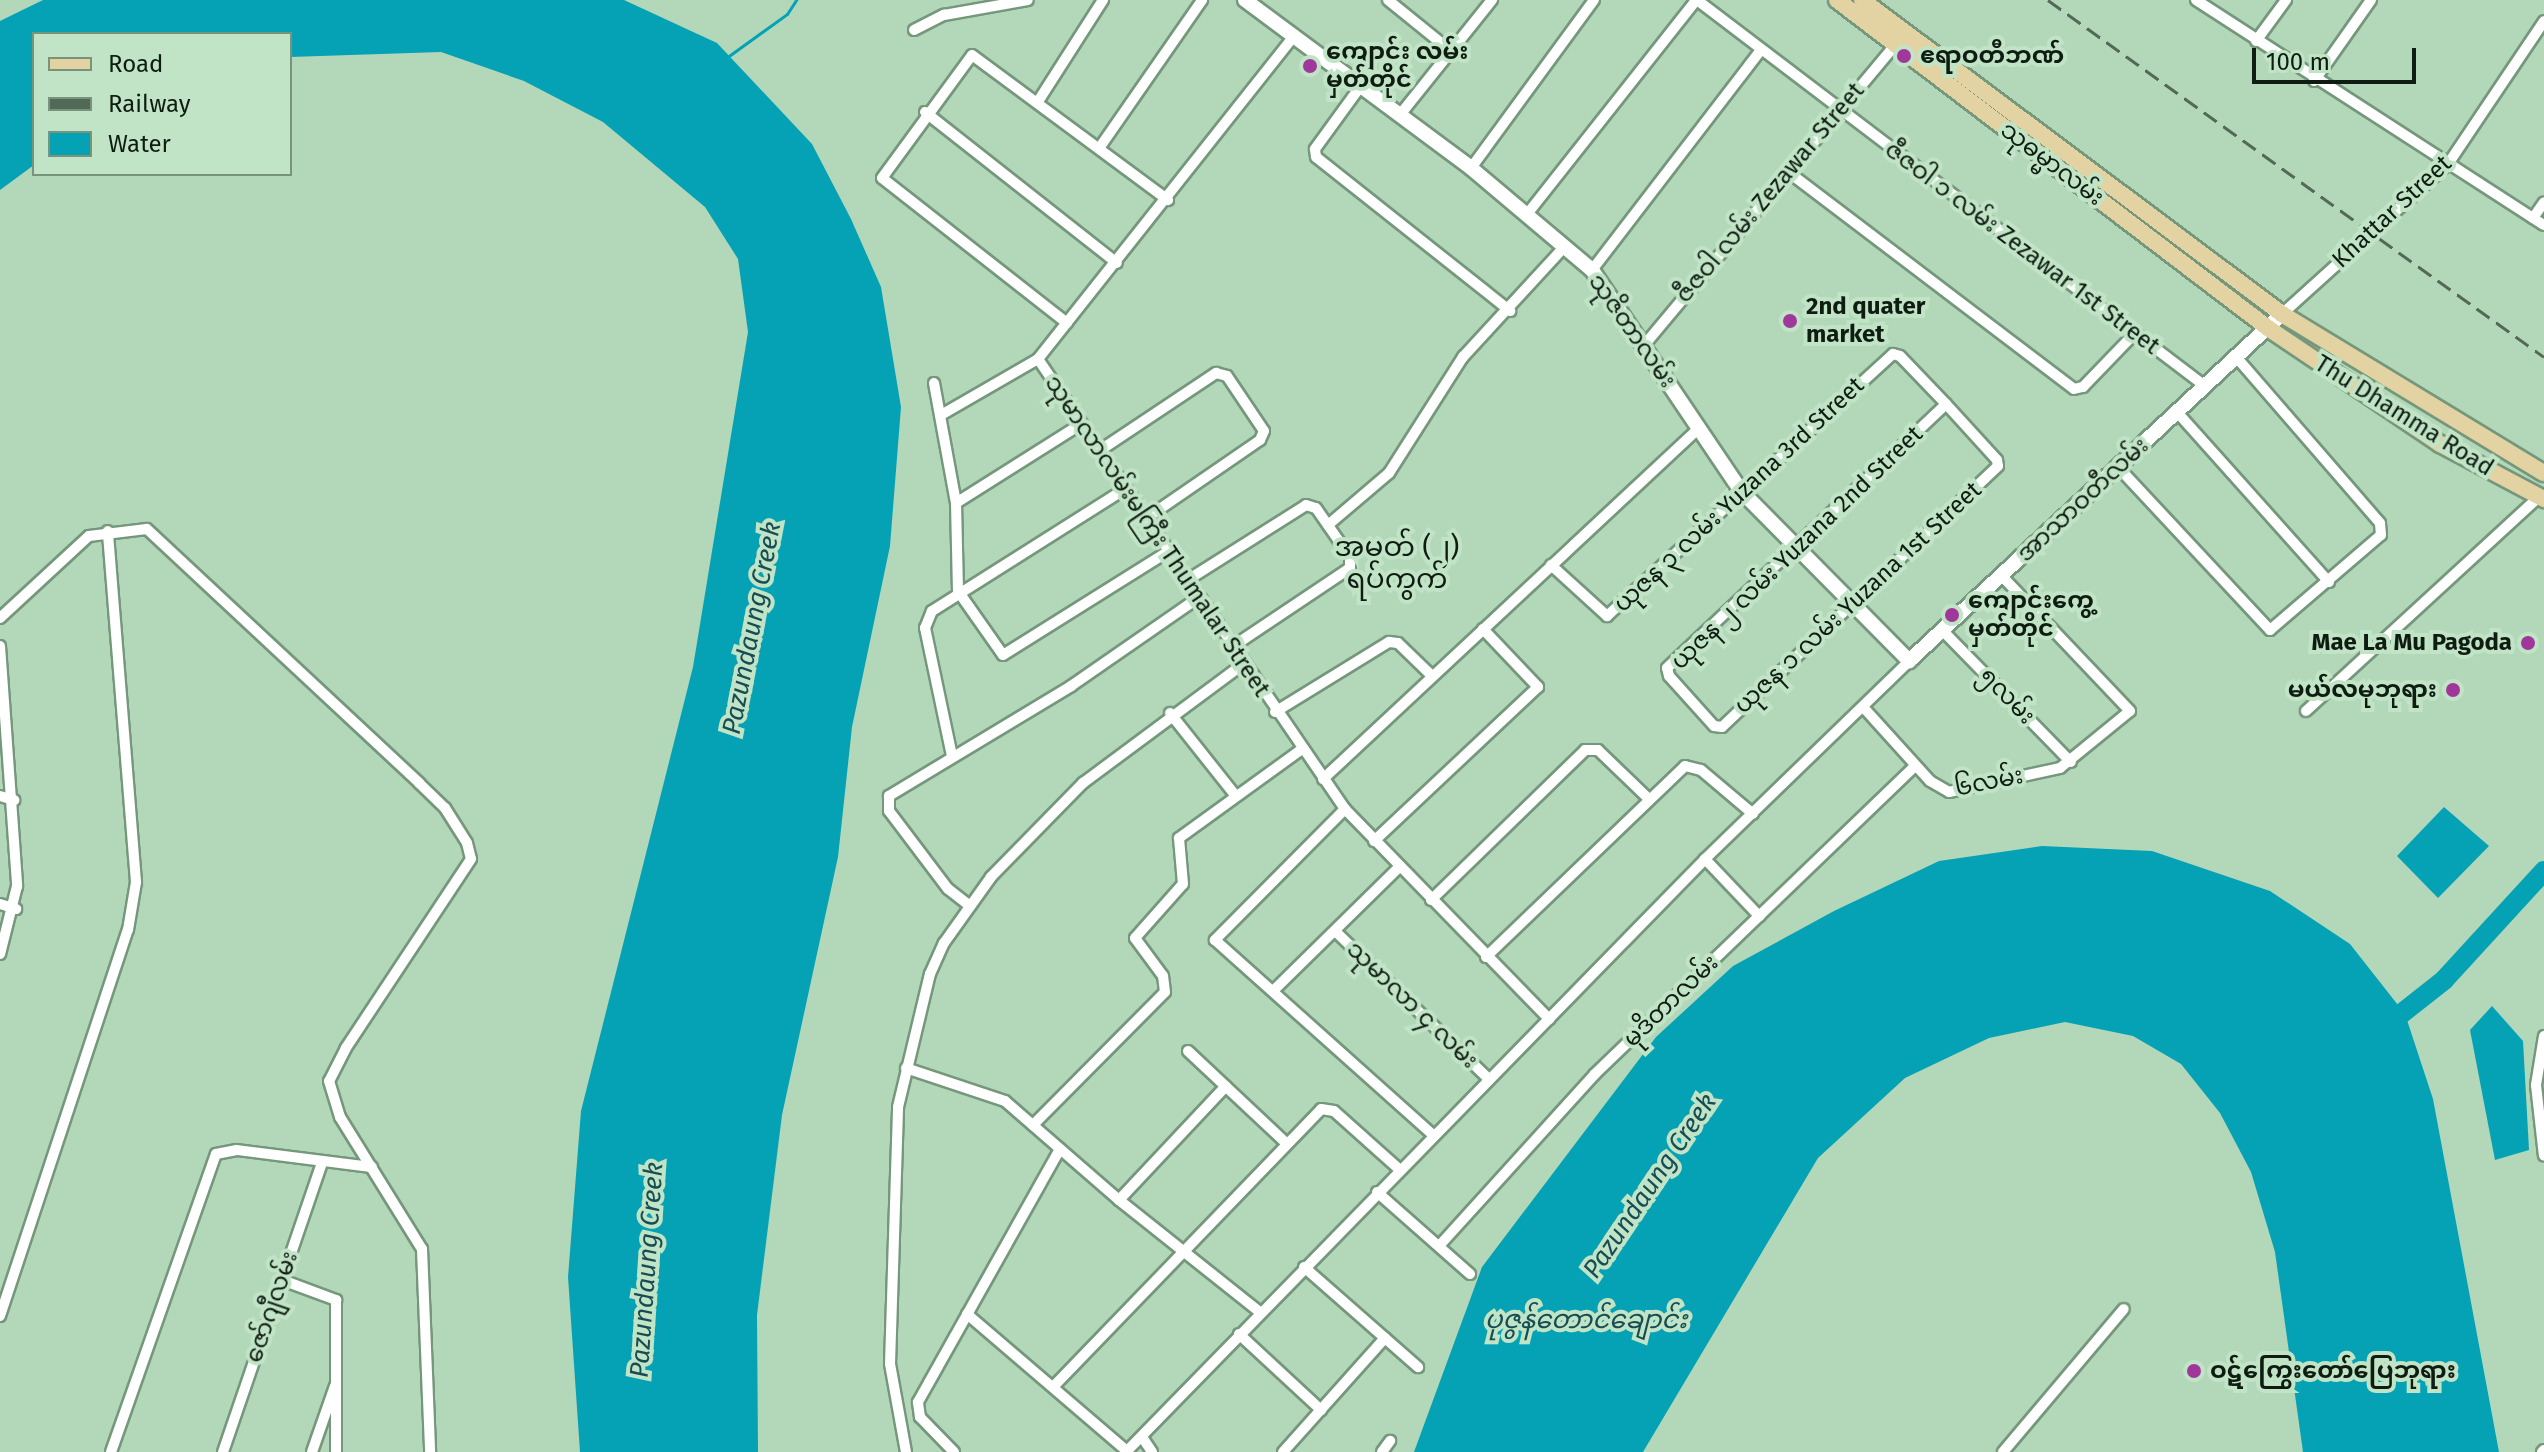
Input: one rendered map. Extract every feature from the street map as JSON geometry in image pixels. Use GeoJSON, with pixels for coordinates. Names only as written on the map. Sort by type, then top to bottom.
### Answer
{"type":"FeatureCollection","features":[{"type":"Feature","properties":{"kind":"main road","name":"သုဓမ္မာလမ်း"},"geometry":{"type":"LineString","coordinates":[[1837,0],[2268,328]]}},
{"type":"Feature","properties":{"kind":"main road","name":"သုဓမ္မာလမ်း"},"geometry":{"type":"LineString","coordinates":[[1862,0],[2282,314]]}},
{"type":"Feature","properties":{"kind":"main road","name":"သုဇိတာလမ်း"},"geometry":{"type":"LineString","coordinates":[[1249,1],[1471,168],[1592,270],[1646,343],[1697,430],[1742,492],[1895,652],[1909,661]]}},
{"type":"Feature","properties":{"kind":"main road","name":"အာသာဝတီလမ်း"},"geometry":{"type":"LineString","coordinates":[[1909,661],[2282,314]]}},
{"type":"Feature","properties":{"kind":"main road","name":"Thu Dhamma Road"},"geometry":{"type":"LineString","coordinates":[[2282,314],[2544,473]]}},
{"type":"Feature","properties":{"kind":"main road","name":"Thu Dhamma Road"},"geometry":{"type":"LineString","coordinates":[[2268,328],[2440,444],[2542,498]]}},
{"type":"Feature","properties":{"kind":"street"},"geometry":{"type":"LineString","coordinates":[[914,30],[944,15],[1028,0]]}},
{"type":"Feature","properties":{"kind":"street"},"geometry":{"type":"LineString","coordinates":[[1039,100],[1103,0]]}},
{"type":"Feature","properties":{"kind":"street"},"geometry":{"type":"LineString","coordinates":[[1100,147],[1202,0]]}},
{"type":"Feature","properties":{"kind":"street"},"geometry":{"type":"LineString","coordinates":[[1388,0],[1451,51]]}},
{"type":"Feature","properties":{"kind":"street"},"geometry":{"type":"LineString","coordinates":[[1399,116],[1492,0]]}},
{"type":"Feature","properties":{"kind":"street"},"geometry":{"type":"LineString","coordinates":[[1471,168],[1594,0]]}},
{"type":"Feature","properties":{"kind":"street"},"geometry":{"type":"LineString","coordinates":[[1528,213],[1696,0]]}},
{"type":"Feature","properties":{"kind":"street","name":"ဇီဇဝါ ၁ လမ်း Zezawar 1st Street"},"geometry":{"type":"LineString","coordinates":[[1696,0],[2205,386]]}},
{"type":"Feature","properties":{"kind":"street"},"geometry":{"type":"LineString","coordinates":[[2197,0],[2314,81],[2544,225]]}},
{"type":"Feature","properties":{"kind":"street"},"geometry":{"type":"LineString","coordinates":[[2256,41],[2286,0]]}},
{"type":"Feature","properties":{"kind":"street"},"geometry":{"type":"LineString","coordinates":[[2314,81],[2371,0]]}},
{"type":"Feature","properties":{"kind":"street","name":"Khattar Street"},"geometry":{"type":"LineString","coordinates":[[2282,314],[2448,164],[2544,21]]}},
{"type":"Feature","properties":{"kind":"street","name":"သုမာလာလမ်းမကြီး Thumalar Street"},"geometry":{"type":"LineString","coordinates":[[1294,36],[1168,200],[1038,359],[1275,712],[1345,809],[1549,1019]]}},
{"type":"Feature","properties":{"kind":"street","name":"ဇီဇဝါ လမ်း Zezawar Street"},"geometry":{"type":"LineString","coordinates":[[1646,343],[1896,44]]}},
{"type":"Feature","properties":{"kind":"street"},"geometry":{"type":"LineString","coordinates":[[1592,270],[1761,50]]}},
{"type":"Feature","properties":{"kind":"street"},"geometry":{"type":"LineString","coordinates":[[1067,323],[882,178],[925,112],[976,53],[1168,200]]}},
{"type":"Feature","properties":{"kind":"street"},"geometry":{"type":"LineString","coordinates":[[1360,87],[1315,149],[1316,157],[1510,311]]}},
{"type":"Feature","properties":{"kind":"street"},"geometry":{"type":"LineString","coordinates":[[925,112],[1117,263]]}},
{"type":"Feature","properties":{"kind":"street"},"geometry":{"type":"LineString","coordinates":[[1787,171],[2079,390],[2135,333]]}},
{"type":"Feature","properties":{"kind":"street"},"geometry":{"type":"LineString","coordinates":[[2533,218],[2544,202]]}},
{"type":"Feature","properties":{"kind":"street"},"geometry":{"type":"LineString","coordinates":[[1328,525],[1389,473],[1463,357],[1510,311],[1565,246]]}},
{"type":"Feature","properties":{"kind":"street","name":"ယုဇန ၃ လမ်း Yuzana 3rd Street"},"geometry":{"type":"LineString","coordinates":[[1551,565],[1607,616],[1893,354],[1946,404]]}},
{"type":"Feature","properties":{"kind":"street"},"geometry":{"type":"LineString","coordinates":[[2118,467],[2270,630],[2329,582],[2384,529],[2236,357]]}},
{"type":"Feature","properties":{"kind":"street"},"geometry":{"type":"LineString","coordinates":[[941,415],[1038,359]]}},
{"type":"Feature","properties":{"kind":"street"},"geometry":{"type":"LineString","coordinates":[[1099,451],[1216,373],[1227,376],[1265,436],[1145,519]]}},
{"type":"Feature","properties":{"kind":"street"},"geometry":{"type":"LineString","coordinates":[[934,383],[956,503],[958,591],[1003,655],[1167,552]]}},
{"type":"Feature","properties":{"kind":"street","name":"ယုဇန ၁ လမ်း Yuzana 1st Street"},"geometry":{"type":"LineString","coordinates":[[1717,728],[1998,466],[1946,404]]}},
{"type":"Feature","properties":{"kind":"street","name":"ယုဇန ၂ လမ်း Yuzana 2nd Street"},"geometry":{"type":"LineString","coordinates":[[1717,728],[1669,676],[1667,668],[1946,404]]}},
{"type":"Feature","properties":{"kind":"street"},"geometry":{"type":"LineString","coordinates":[[2177,412],[2329,582]]}},
{"type":"Feature","properties":{"kind":"street"},"geometry":{"type":"LineString","coordinates":[[956,503],[1081,424]]}},
{"type":"Feature","properties":{"kind":"street"},"geometry":{"type":"LineString","coordinates":[[1323,779],[1697,430]]}},
{"type":"Feature","properties":{"kind":"street"},"geometry":{"type":"LineString","coordinates":[[952,756],[925,628],[932,611],[958,591],[1125,489]]}},
{"type":"Feature","properties":{"kind":"street"},"geometry":{"type":"LineString","coordinates":[[2306,711],[2542,498]]}},
{"type":"Feature","properties":{"kind":"street"},"geometry":{"type":"LineString","coordinates":[[1186,581],[1306,505],[1313,504],[1328,525],[1353,563],[1232,647]]}},
{"type":"Feature","properties":{"kind":"street"},"geometry":{"type":"LineString","coordinates":[[0,618],[60,559],[89,536],[108,531],[147,529],[435,798],[462,833],[471,859],[346,1048],[329,1081],[340,1117],[422,1249],[430,1452]]}},
{"type":"Feature","properties":{"kind":"street"},"geometry":{"type":"LineString","coordinates":[[0,1316],[128,930],[136,882],[108,531]]}},
{"type":"Feature","properties":{"kind":"street","name":"၆လမ်း"},"geometry":{"type":"LineString","coordinates":[[1864,708],[1915,766],[1949,792],[2071,762],[2130,711],[2002,576]]}},
{"type":"Feature","properties":{"kind":"street"},"geometry":{"type":"LineString","coordinates":[[970,906],[948,889],[886,803],[889,796],[1071,686],[1198,598]]}},
{"type":"Feature","properties":{"kind":"street"},"geometry":{"type":"LineString","coordinates":[[1374,841],[1538,687],[1483,629]]}},
{"type":"Feature","properties":{"kind":"street","name":"၅လမ်း"},"geometry":{"type":"LineString","coordinates":[[1943,631],[2071,762]]}},
{"type":"Feature","properties":{"kind":"street"},"geometry":{"type":"LineString","coordinates":[[1275,712],[1389,642],[1398,643],[1432,676]]}},
{"type":"Feature","properties":{"kind":"street"},"geometry":{"type":"LineString","coordinates":[[0,646],[14,800],[16,909],[0,954]]}},
{"type":"Feature","properties":{"kind":"street"},"geometry":{"type":"LineString","coordinates":[[967,1314],[1126,1452],[1705,859],[1909,661]]}},
{"type":"Feature","properties":{"kind":"street"},"geometry":{"type":"LineString","coordinates":[[906,1452],[890,1364],[898,1107],[930,974],[991,877],[1083,783],[1170,713],[1243,664]]}},
{"type":"Feature","properties":{"kind":"street"},"geometry":{"type":"LineString","coordinates":[[1170,713],[1235,795]]}},
{"type":"Feature","properties":{"kind":"street"},"geometry":{"type":"LineString","coordinates":[[1033,1125],[1165,992],[1163,976],[1135,938],[1183,884],[1179,838],[1302,749]]}},
{"type":"Feature","properties":{"kind":"street"},"geometry":{"type":"LineString","coordinates":[[1431,900],[1585,750],[1598,750],[1649,799]]}},
{"type":"Feature","properties":{"kind":"street"},"geometry":{"type":"LineString","coordinates":[[1486,957],[1649,799],[1690,765],[1753,814]]}},
{"type":"Feature","properties":{"kind":"street","name":"မုဒိတာလမ်း"},"geometry":{"type":"LineString","coordinates":[[1439,1246],[1595,1074],[1915,766]]}},
{"type":"Feature","properties":{"kind":"street"},"geometry":{"type":"LineString","coordinates":[[0,796],[14,800]]}},
{"type":"Feature","properties":{"kind":"street"},"geometry":{"type":"LineString","coordinates":[[1345,809],[1215,940],[1433,1135]]}},
{"type":"Feature","properties":{"kind":"street"},"geometry":{"type":"LineString","coordinates":[[1705,859],[1759,916]]}},
{"type":"Feature","properties":{"kind":"street"},"geometry":{"type":"LineString","coordinates":[[1274,990],[1399,867]]}},
{"type":"Feature","properties":{"kind":"street"},"geometry":{"type":"LineString","coordinates":[[0,904],[16,909]]}},
{"type":"Feature","properties":{"kind":"street","name":"သုမာလာ ၄ လမ်း"},"geometry":{"type":"LineString","coordinates":[[1335,931],[1489,1079]]}},
{"type":"Feature","properties":{"kind":"street"},"geometry":{"type":"LineString","coordinates":[[2543,1149],[2536,1085],[2544,1036]]}},
{"type":"Feature","properties":{"kind":"street"},"geometry":{"type":"LineString","coordinates":[[1188,1051],[1286,1143]]}},
{"type":"Feature","properties":{"kind":"street"},"geometry":{"type":"LineString","coordinates":[[906,1068],[996,1096],[1119,1200],[1260,1312]]}},
{"type":"Feature","properties":{"kind":"street"},"geometry":{"type":"LineString","coordinates":[[1119,1200],[1226,1086]]}},
{"type":"Feature","properties":{"kind":"street"},"geometry":{"type":"LineString","coordinates":[[1053,1387],[1286,1143],[1328,1107],[1400,1170]]}},
{"type":"Feature","properties":{"kind":"street"},"geometry":{"type":"LineString","coordinates":[[954,1452],[920,1417],[918,1402],[1060,1149]]}},
{"type":"Feature","properties":{"kind":"street"},"geometry":{"type":"LineString","coordinates":[[111,1452],[216,1154],[237,1150],[372,1167]]}},
{"type":"Feature","properties":{"kind":"street","name":"ဇော်ဂျီလမ်း"},"geometry":{"type":"LineString","coordinates":[[223,1452],[322,1163]]}},
{"type":"Feature","properties":{"kind":"street"},"geometry":{"type":"LineString","coordinates":[[1377,1192],[1470,1274]]}},
{"type":"Feature","properties":{"kind":"street"},"geometry":{"type":"LineString","coordinates":[[1304,1267],[1418,1367]]}},
{"type":"Feature","properties":{"kind":"street"},"geometry":{"type":"LineString","coordinates":[[282,1280],[336,1300],[336,1452]]}},
{"type":"Feature","properties":{"kind":"street"},"geometry":{"type":"LineString","coordinates":[[2003,1452],[2124,1309]]}},
{"type":"Feature","properties":{"kind":"street"},"geometry":{"type":"LineString","coordinates":[[1239,1334],[1321,1410]]}},
{"type":"Feature","properties":{"kind":"street"},"geometry":{"type":"LineString","coordinates":[[1283,1452],[1385,1338]]}},
{"type":"Feature","properties":{"kind":"street"},"geometry":{"type":"LineString","coordinates":[[312,1452],[338,1376]]}},
{"type":"Feature","properties":{"kind":"street"},"geometry":{"type":"LineString","coordinates":[[1142,1437],[1152,1452]]}},
{"type":"Feature","properties":{"kind":"street"},"geometry":{"type":"LineString","coordinates":[[1382,1452],[1390,1441]]}},
{"type":"Feature","properties":{"kind":"water","name":"Pazundaung Creek"},"geometry":{"type":"Polygon","coordinates":[[[43,0],[624,0],[717,43],[812,144],[851,219],[881,287],[901,407],[890,546],[852,727],[838,857],[782,1115],[757,1315],[758,1452],[580,1452],[568,1277],[581,1111],[693,667],[748,332],[738,259],[705,207],[603,122],[524,81],[441,52],[292,57],[292,32],[32,32],[32,166],[0,190],[0,21],[43,0]]]}},
{"type":"Feature","properties":{"kind":"water"},"geometry":{"type":"Polygon","coordinates":[[[2444,807],[2489,846],[2438,898],[2397,856],[2444,807]]]}},
{"type":"Feature","properties":{"kind":"water","name":"ပုဇွန်တောင်ချောင်း"},"geometry":{"type":"Polygon","coordinates":[[[2042,846],[2152,851],[2270,891],[2350,944],[2405,1014],[2433,1099],[2499,1452],[2303,1452],[2275,1252],[2251,1172],[2220,1113],[2181,1064],[2133,1036],[2065,1022],[1989,1038],[1905,1078],[1818,1158],[1643,1452],[1414,1452],[1482,1267],[1656,1037],[1733,966],[1834,911],[1939,861],[2042,846]]]}},
{"type":"Feature","properties":{"kind":"water"},"geometry":{"type":"Polygon","coordinates":[[[2492,1006],[2523,1041],[2529,1150],[2495,1160],[2470,1030],[2492,1006]]]}},
{"type":"Feature","properties":{"kind":"waterway"},"geometry":{"type":"LineString","coordinates":[[726,58],[787,14],[796,0]]}},
{"type":"Feature","properties":{"kind":"waterway"},"geometry":{"type":"LineString","coordinates":[[2382,1029],[2444,980],[2544,871]]}},
{"type":"Feature","properties":{"kind":"railway"},"geometry":{"type":"LineString","coordinates":[[2048,0],[2544,357]]}},
{"type":"Feature","properties":{"kind":"place","name":"ဧရာဝတီဘဏ်"},"geometry":{"type":"Point","coordinates":[1904,56]}},
{"type":"Feature","properties":{"kind":"place","name":"ကျောင်း လမ်း မှတ်တိုင်"},"geometry":{"type":"Point","coordinates":[1310,66]}},
{"type":"Feature","properties":{"kind":"place","name":"2nd quater market"},"geometry":{"type":"Point","coordinates":[1790,321]}},
{"type":"Feature","properties":{"kind":"place","name":"ကျောင်းကွေ့ မှတ်တိုင်"},"geometry":{"type":"Point","coordinates":[1952,615]}},
{"type":"Feature","properties":{"kind":"place","name":"Mae La Mu Pagoda"},"geometry":{"type":"Point","coordinates":[2528,643]}},
{"type":"Feature","properties":{"kind":"place","name":"မယ်လမုဘုရား"},"geometry":{"type":"Point","coordinates":[2453,690]}},
{"type":"Feature","properties":{"kind":"place","name":"ဝဋ်ကြွေးတော်ပြေဘုရား"},"geometry":{"type":"Point","coordinates":[2194,1371]}},
{"type":"Feature","properties":{"kind":"district","name":"အမှတ် (၂) ရပ်ကွက်"},"geometry":{"type":"Point","coordinates":[1397,563]}}]}
